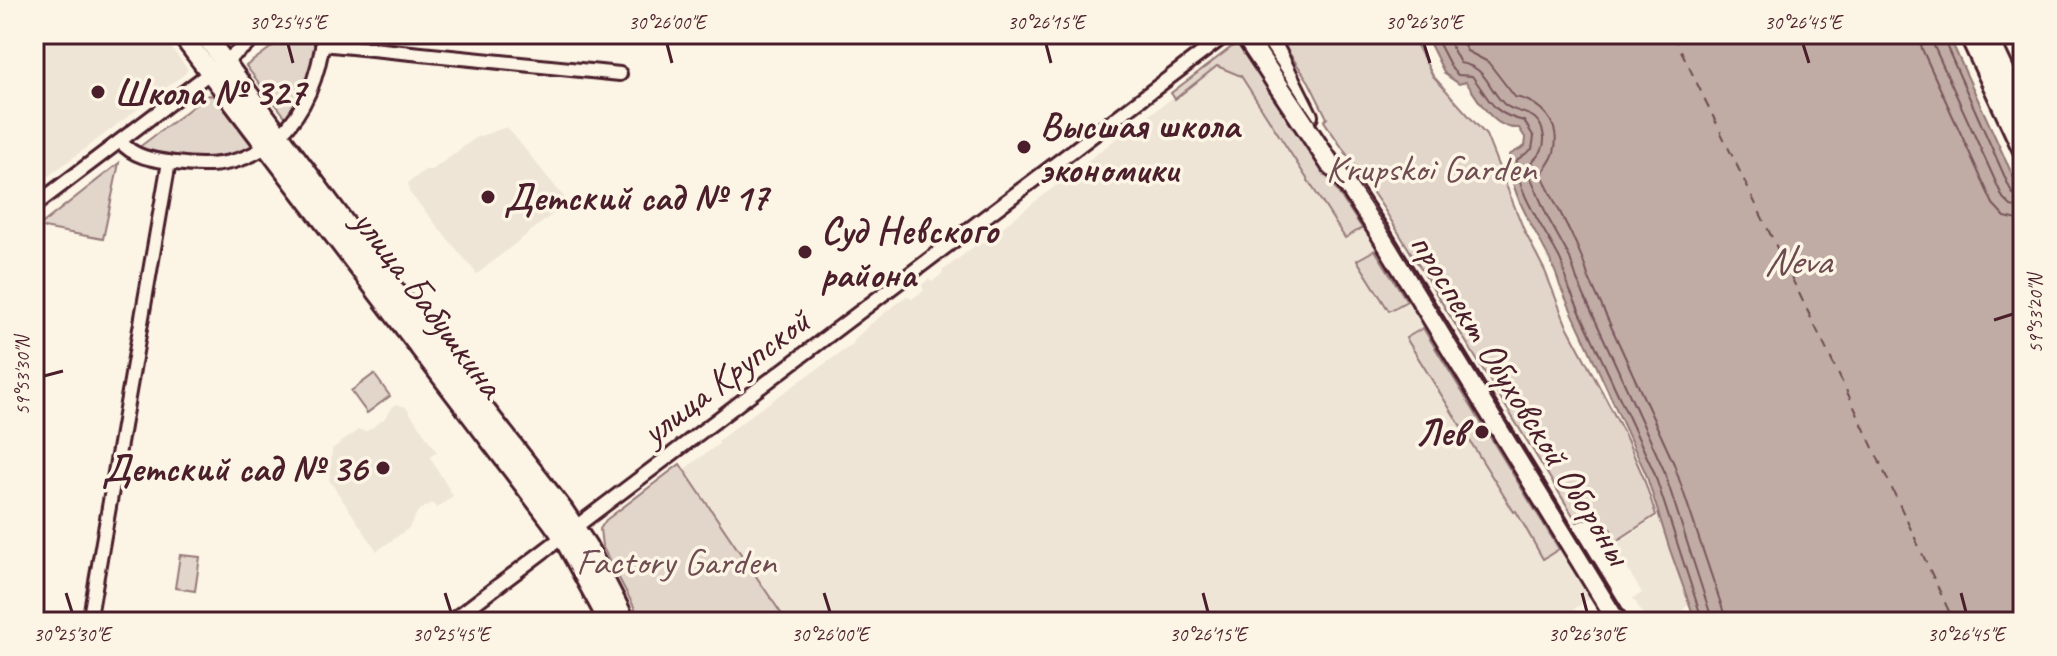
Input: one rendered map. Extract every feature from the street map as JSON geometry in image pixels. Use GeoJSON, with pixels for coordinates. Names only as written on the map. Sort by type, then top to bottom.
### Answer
{"type":"FeatureCollection","features":[{"type":"Feature","properties":{"kind":"main road"},"geometry":{"type":"LineString","coordinates":[[1970,34],[2023,148]]}},
{"type":"Feature","properties":{"kind":"main road"},"geometry":{"type":"LineString","coordinates":[[1986,34],[2023,113]]}},
{"type":"Feature","properties":{"kind":"street","name":"улица Бабушкина"},"geometry":{"type":"LineString","coordinates":[[181,34],[218,67],[460,378],[569,532],[626,622]]}},
{"type":"Feature","properties":{"kind":"street","name":"улица Бабушкина"},"geometry":{"type":"LineString","coordinates":[[204,34],[218,67]]}},
{"type":"Feature","properties":{"kind":"street"},"geometry":{"type":"LineString","coordinates":[[34,206],[124,146],[261,34]]}},
{"type":"Feature","properties":{"kind":"street","name":"улица Крупской"},"geometry":{"type":"LineString","coordinates":[[450,622],[1227,34]]}},
{"type":"Feature","properties":{"kind":"street","name":"проспект Обуховской Обороны"},"geometry":{"type":"LineString","coordinates":[[1244,34],[1302,124],[1332,167],[1338,170],[1465,369],[1615,621]]}},
{"type":"Feature","properties":{"kind":"street","name":"проспект Обуховской Обороны"},"geometry":{"type":"LineString","coordinates":[[1267,34],[1311,123],[1338,164],[1338,170]]}},
{"type":"Feature","properties":{"kind":"street"},"geometry":{"type":"LineString","coordinates":[[124,146],[186,165],[239,159],[273,140],[294,120],[316,78],[323,39],[620,74]]}},
{"type":"Feature","properties":{"kind":"street"},"geometry":{"type":"LineString","coordinates":[[89,622],[169,162]]}},
{"type":"Feature","properties":{"kind":"street","name":"улица Бабушкина"},"geometry":{"type":"LineString","coordinates":[[569,532],[609,622]]}},
{"type":"Feature","properties":{"kind":"shaded area","name":"Школа № 327"},"geometry":{"type":"Polygon","coordinates":[[[34,34],[160,34],[188,69],[34,187],[34,34]]]}},
{"type":"Feature","properties":{"kind":"shaded area"},"geometry":{"type":"Polygon","coordinates":[[[1217,66],[1241,76],[1331,215],[1363,228],[1591,598],[1574,609],[1582,622],[788,622],[684,469],[719,444],[718,441],[750,416],[853,344],[867,327],[906,296],[912,299],[924,290],[921,285],[929,279],[932,282],[942,271],[1117,138],[1217,66]]]}},
{"type":"Feature","properties":{"kind":"shaded area","name":"Детский сад № 17"},"geometry":{"type":"Polygon","coordinates":[[[507,127],[568,202],[477,274],[409,192],[408,183],[425,170],[432,170],[477,137],[507,127]]]}},
{"type":"Feature","properties":{"kind":"shaded area","name":"Детский сад № 36"},"geometry":{"type":"Polygon","coordinates":[[[395,404],[406,407],[437,452],[430,457],[453,496],[437,508],[432,503],[418,511],[409,528],[377,551],[329,480],[332,449],[358,430],[367,431],[384,419],[395,404]]]}},
{"type":"Feature","properties":{"kind":"shaded area"},"geometry":{"type":"Polygon","coordinates":[[[1659,515],[1689,603],[1679,615],[1648,622],[1633,598],[1642,593],[1620,557],[1619,542],[1659,515]]]}},
{"type":"Feature","properties":{"kind":"green space"},"geometry":{"type":"Polygon","coordinates":[[[289,34],[318,34],[312,68],[301,100],[287,119],[246,66],[289,34]]]}},
{"type":"Feature","properties":{"kind":"green space","name":"Krupskoi Garden"},"geometry":{"type":"Polygon","coordinates":[[[1276,34],[1411,34],[1433,76],[1486,135],[1566,324],[1623,431],[1656,515],[1615,542],[1607,524],[1602,521],[1591,519],[1577,522],[1384,209],[1324,121],[1327,118],[1309,82],[1276,34]]]}},
{"type":"Feature","properties":{"kind":"green space"},"geometry":{"type":"Polygon","coordinates":[[[1238,45],[1362,228],[1345,238],[1241,76],[1217,66],[1175,99],[1171,93],[1238,45]]]}},
{"type":"Feature","properties":{"kind":"green space"},"geometry":{"type":"Polygon","coordinates":[[[208,95],[214,96],[253,147],[212,158],[171,157],[142,152],[138,148],[208,95]]]}},
{"type":"Feature","properties":{"kind":"green space"},"geometry":{"type":"Polygon","coordinates":[[[119,163],[103,239],[38,227],[119,163]]]}},
{"type":"Feature","properties":{"kind":"green space"},"geometry":{"type":"Polygon","coordinates":[[[1375,250],[1407,301],[1389,311],[1357,260],[1375,250]]]}},
{"type":"Feature","properties":{"kind":"green space"},"geometry":{"type":"Polygon","coordinates":[[[1423,328],[1559,549],[1543,559],[1406,338],[1423,328]]]}},
{"type":"Feature","properties":{"kind":"green space"},"geometry":{"type":"Polygon","coordinates":[[[374,374],[390,396],[367,413],[351,391],[374,374]]]}},
{"type":"Feature","properties":{"kind":"green space","name":"Factory Garden"},"geometry":{"type":"Polygon","coordinates":[[[680,464],[787,622],[642,622],[602,546],[600,529],[606,520],[680,464]]]}},
{"type":"Feature","properties":{"kind":"green space"},"geometry":{"type":"Polygon","coordinates":[[[180,555],[200,557],[195,591],[175,588],[180,555]]]}},
{"type":"Feature","properties":{"kind":"water","name":"Neva"},"geometry":{"type":"Polygon","coordinates":[[[1425,34],[1948,34],[2023,198],[2023,622],[1696,622],[1646,474],[1515,189],[1509,155],[1525,146],[1526,139],[1519,128],[1494,119],[1466,82],[1459,84],[1445,74],[1425,34]]]}},
{"type":"Feature","properties":{"kind":"ferry route"},"geometry":{"type":"LineString","coordinates":[[1673,34],[1848,394],[1954,622]]}},
{"type":"Feature","properties":{"kind":"tram line"},"geometry":{"type":"LineString","coordinates":[[1256,34],[1389,232],[1628,622]]}},
{"type":"Feature","properties":{"kind":"place","name":"Школа № 327"},"geometry":{"type":"Point","coordinates":[98,92]}},
{"type":"Feature","properties":{"kind":"place","name":"Высшая школа экономики"},"geometry":{"type":"Point","coordinates":[1024,147]}},
{"type":"Feature","properties":{"kind":"place","name":"Детский сад № 17"},"geometry":{"type":"Point","coordinates":[488,197]}},
{"type":"Feature","properties":{"kind":"place","name":"Суд Невского района"},"geometry":{"type":"Point","coordinates":[805,252]}},
{"type":"Feature","properties":{"kind":"place","name":"Лев"},"geometry":{"type":"Point","coordinates":[1482,432]}},
{"type":"Feature","properties":{"kind":"place","name":"Детский сад № 36"},"geometry":{"type":"Point","coordinates":[383,468]}}]}
